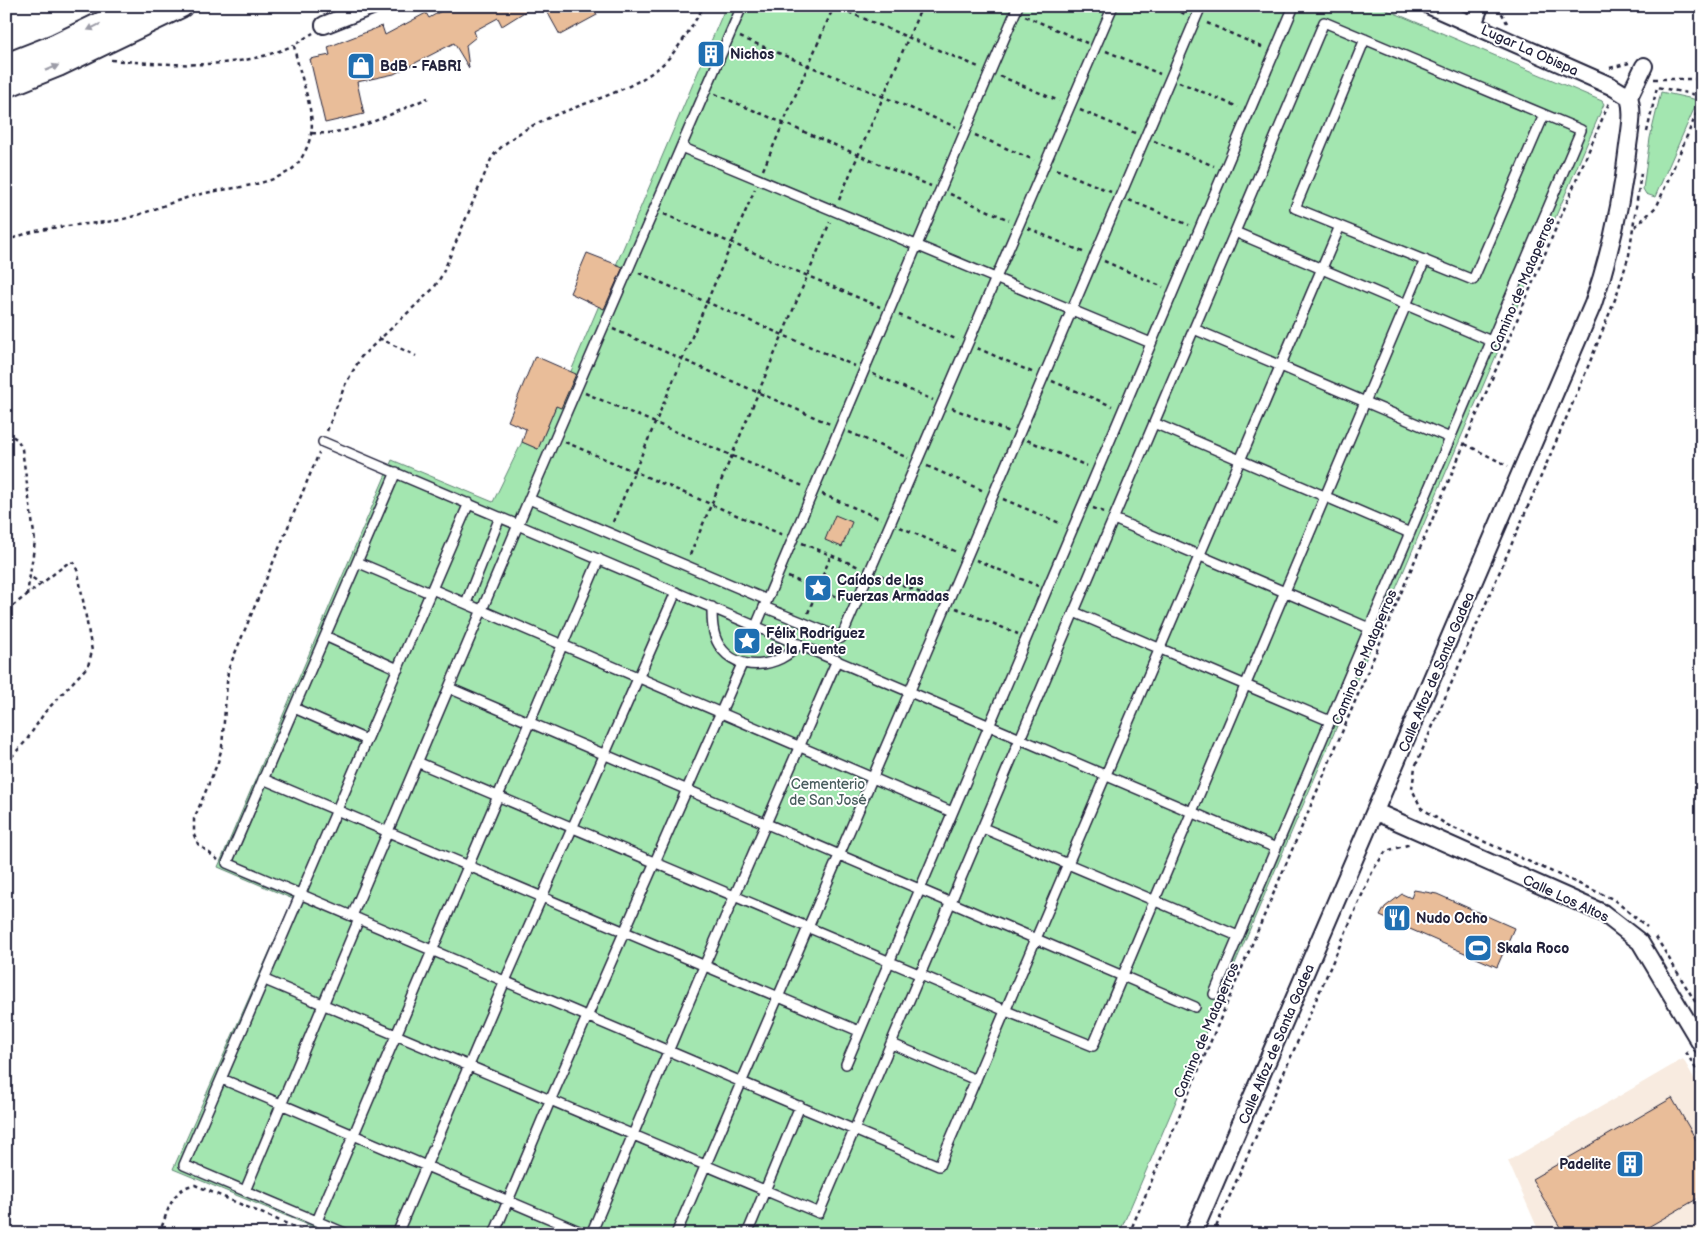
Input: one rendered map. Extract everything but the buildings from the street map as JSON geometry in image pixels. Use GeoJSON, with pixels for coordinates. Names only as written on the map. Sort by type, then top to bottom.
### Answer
{"type":"FeatureCollection","features":[{"type":"Feature","properties":{"kind":"main road"},"geometry":{"type":"LineString","coordinates":[[6,65],[57,45],[138,6]]}},
{"type":"Feature","properties":{"kind":"main road"},"geometry":{"type":"LineString","coordinates":[[6,86],[58,65],[181,6]]}},
{"type":"Feature","properties":{"kind":"street"},"geometry":{"type":"LineString","coordinates":[[324,26],[372,6]]}},
{"type":"Feature","properties":{"kind":"street"},"geometry":{"type":"LineString","coordinates":[[1473,25],[1480,6]]}},
{"type":"Feature","properties":{"kind":"street","name":"Lugar La Obispa"},"geometry":{"type":"LineString","coordinates":[[1437,7],[1473,25],[1611,86],[1629,97]]}},
{"type":"Feature","properties":{"kind":"street"},"geometry":{"type":"LineString","coordinates":[[1629,97],[1641,72]]}},
{"type":"Feature","properties":{"kind":"street","name":"Calle Alfoz de Santa Gadea"},"geometry":{"type":"LineString","coordinates":[[1193,1234],[1578,343],[1607,264],[1625,178],[1631,115],[1629,97]]}},
{"type":"Feature","properties":{"kind":"street","name":"Calle Los Altos"},"geometry":{"type":"LineString","coordinates":[[1376,812],[1603,913],[1621,925],[1640,942],[1702,1046]]}},
{"type":"Feature","properties":{"kind":"lane"},"geometry":{"type":"LineString","coordinates":[[245,1191],[323,1004],[388,830],[742,6]]}},
{"type":"Feature","properties":{"kind":"lane"},"geometry":{"type":"LineString","coordinates":[[529,499],[685,566],[804,623],[842,638],[1113,6]]}},
{"type":"Feature","properties":{"kind":"lane"},"geometry":{"type":"LineString","coordinates":[[676,1234],[910,693],[1200,6]]}},
{"type":"Feature","properties":{"kind":"lane"},"geometry":{"type":"LineString","coordinates":[[846,1064],[1294,6]]}},
{"type":"Feature","properties":{"kind":"lane"},"geometry":{"type":"LineString","coordinates":[[756,626],[1017,9]]}},
{"type":"Feature","properties":{"kind":"lane"},"geometry":{"type":"LineString","coordinates":[[265,980],[819,1213],[856,1130],[1324,22],[1581,130],[1214,994]]}},
{"type":"Feature","properties":{"kind":"lane"},"geometry":{"type":"LineString","coordinates":[[1365,39],[1295,208],[1473,280],[1544,115]]}},
{"type":"Feature","properties":{"kind":"lane"},"geometry":{"type":"LineString","coordinates":[[681,147],[1151,343]]}},
{"type":"Feature","properties":{"kind":"lane"},"geometry":{"type":"LineString","coordinates":[[396,472],[227,863],[939,1166],[1340,226]]}},
{"type":"Feature","properties":{"kind":"lane"},"geometry":{"type":"LineString","coordinates":[[1235,232],[1491,341]]}},
{"type":"Feature","properties":{"kind":"lane"},"geometry":{"type":"LineString","coordinates":[[417,762],[1093,1046],[1425,260]]}},
{"type":"Feature","properties":{"kind":"lane"},"geometry":{"type":"LineString","coordinates":[[1194,329],[1450,438]]}},
{"type":"Feature","properties":{"kind":"lane"},"geometry":{"type":"LineString","coordinates":[[1154,424],[1410,533]]}},
{"type":"Feature","properties":{"kind":"lane"},"geometry":{"type":"LineString","coordinates":[[323,442],[1276,848]]}},
{"type":"Feature","properties":{"kind":"lane"},"geometry":{"type":"LineString","coordinates":[[347,1234],[184,1165],[469,503]]}},
{"type":"Feature","properties":{"kind":"lane"},"geometry":{"type":"LineString","coordinates":[[466,604],[500,516]]}},
{"type":"Feature","properties":{"kind":"lane"},"geometry":{"type":"LineString","coordinates":[[1114,518],[1369,628]]}},
{"type":"Feature","properties":{"kind":"lane"},"geometry":{"type":"LineString","coordinates":[[317,1221],[599,559]]}},
{"type":"Feature","properties":{"kind":"lane"},"geometry":{"type":"LineString","coordinates":[[357,562],[466,604],[952,812]]}},
{"type":"Feature","properties":{"kind":"lane"},"geometry":{"type":"LineString","coordinates":[[398,1234],[505,981],[676,592]]}},
{"type":"Feature","properties":{"kind":"lane"},"geometry":{"type":"LineString","coordinates":[[712,607],[714,630],[718,644],[728,656],[742,664],[761,664],[775,661],[793,652],[799,644]]}},
{"type":"Feature","properties":{"kind":"lane"},"geometry":{"type":"LineString","coordinates":[[1074,612],[1330,721]]}},
{"type":"Feature","properties":{"kind":"lane"},"geometry":{"type":"LineString","coordinates":[[325,636],[398,669]]}},
{"type":"Feature","properties":{"kind":"lane"},"geometry":{"type":"LineString","coordinates":[[591,1234],[668,1050],[837,660]]}},
{"type":"Feature","properties":{"kind":"lane"},"geometry":{"type":"LineString","coordinates":[[494,1234],[550,1100],[742,664]]}},
{"type":"Feature","properties":{"kind":"lane"},"geometry":{"type":"LineString","coordinates":[[449,688],[1195,1007]]}},
{"type":"Feature","properties":{"kind":"lane"},"geometry":{"type":"LineString","coordinates":[[294,708],[367,740]]}},
{"type":"Feature","properties":{"kind":"lane"},"geometry":{"type":"LineString","coordinates":[[263,779],[625,930],[859,1031]]}},
{"type":"Feature","properties":{"kind":"lane"},"geometry":{"type":"LineString","coordinates":[[983,828],[1238,936]]}},
{"type":"Feature","properties":{"kind":"lane"},"geometry":{"type":"LineString","coordinates":[[892,1044],[976,1080]]}},
{"type":"Feature","properties":{"kind":"lane"},"geometry":{"type":"LineString","coordinates":[[222,1079],[586,1234]]}},
{"type":"Feature","properties":{"kind":"lane"},"geometry":{"type":"LineString","coordinates":[[747,1234],[800,1106]]}},
{"type":"Feature","properties":{"kind":"path"},"geometry":{"type":"LineString","coordinates":[[227,863],[208,854],[198,844],[194,835],[194,820],[218,762],[222,747],[228,670],[345,385],[361,357],[434,288],[442,275],[492,158],[504,143],[523,130],[604,96],[653,72],[686,36],[704,6]]}},
{"type":"Feature","properties":{"kind":"path"},"geometry":{"type":"LineString","coordinates":[[608,533],[834,6],[1224,171]]}},
{"type":"Feature","properties":{"kind":"path"},"geometry":{"type":"LineString","coordinates":[[685,566],[922,6]]}},
{"type":"Feature","properties":{"kind":"path"},"geometry":{"type":"LineString","coordinates":[[1166,6],[1274,52]]}},
{"type":"Feature","properties":{"kind":"path"},"geometry":{"type":"LineString","coordinates":[[1498,6],[1504,19],[1513,28]]}},
{"type":"Feature","properties":{"kind":"path"},"geometry":{"type":"LineString","coordinates":[[1017,9],[1096,46],[1249,112]]}},
{"type":"Feature","properties":{"kind":"path"},"geometry":{"type":"LineString","coordinates":[[102,60],[179,65],[236,63],[271,56],[294,45],[324,26]]}},
{"type":"Feature","properties":{"kind":"path"},"geometry":{"type":"LineString","coordinates":[[6,242],[43,231],[144,215],[176,201],[199,194],[269,180],[293,169],[304,154],[312,133],[309,108],[294,45]]}},
{"type":"Feature","properties":{"kind":"path"},"geometry":{"type":"LineString","coordinates":[[1602,66],[1611,68],[1627,64],[1635,59],[1641,72],[1702,79]]}},
{"type":"Feature","properties":{"kind":"path","name":"Camino de Mataperros"},"geometry":{"type":"LineString","coordinates":[[1128,1234],[1608,107],[1611,86]]}},
{"type":"Feature","properties":{"kind":"path"},"geometry":{"type":"LineString","coordinates":[[1657,87],[1702,96]]}},
{"type":"Feature","properties":{"kind":"path"},"geometry":{"type":"LineString","coordinates":[[312,133],[330,134],[369,123],[428,98]]}},
{"type":"Feature","properties":{"kind":"path"},"geometry":{"type":"LineString","coordinates":[[1634,228],[1657,206],[1702,101]]}},
{"type":"Feature","properties":{"kind":"path"},"geometry":{"type":"LineString","coordinates":[[379,338],[416,356]]}},
{"type":"Feature","properties":{"kind":"path"},"geometry":{"type":"LineString","coordinates":[[6,432],[18,440],[22,449],[35,541],[27,595]]}},
{"type":"Feature","properties":{"kind":"path"},"geometry":{"type":"LineString","coordinates":[[1464,444],[1522,473]]}},
{"type":"Feature","properties":{"kind":"path"},"geometry":{"type":"LineString","coordinates":[[1083,504],[1114,518]]}},
{"type":"Feature","properties":{"kind":"path"},"geometry":{"type":"LineString","coordinates":[[804,623],[831,555]]}},
{"type":"Feature","properties":{"kind":"path"},"geometry":{"type":"LineString","coordinates":[[6,610],[70,562],[74,563],[78,572],[92,651],[88,666],[45,712],[26,741],[6,763]]}},
{"type":"Feature","properties":{"kind":"path"},"geometry":{"type":"LineString","coordinates":[[778,573],[856,604]]}},
{"type":"Feature","properties":{"kind":"path"},"geometry":{"type":"LineString","coordinates":[[30,576],[41,584]]}},
{"type":"Feature","properties":{"kind":"path"},"geometry":{"type":"LineString","coordinates":[[1213,1234],[1372,870],[1386,851],[1411,844],[1426,811]]}},
{"type":"Feature","properties":{"kind":"path"},"geometry":{"type":"LineString","coordinates":[[1683,1046],[1702,1079]]}},
{"type":"Feature","properties":{"kind":"path"},"geometry":{"type":"LineString","coordinates":[[159,1234],[173,1197],[182,1188],[195,1185],[311,1234]]}},
{"type":"Feature","properties":{"kind":"shaded area","name":"Padelite"},"geometry":{"type":"Polygon","coordinates":[[[1683,1059],[1702,1092],[1702,1234],[1540,1234],[1508,1161],[1683,1059]]]}},
{"type":"Feature","properties":{"kind":"green space","name":"Cementerio de San José"},"geometry":{"type":"Polygon","coordinates":[[[726,6],[1378,6],[1602,101],[1604,104],[1119,1234],[330,1234],[173,1169],[293,899],[218,867],[392,460],[493,502],[522,442],[538,449],[726,6]]]}},
{"type":"Feature","properties":{"kind":"green space"},"geometry":{"type":"Polygon","coordinates":[[[1661,92],[1698,100],[1655,197],[1646,194],[1643,189],[1650,138],[1661,92]]]}},
{"type":"Feature","properties":{"kind":"place","name":"Nichos"},"geometry":{"type":"Point","coordinates":[711,54]}},
{"type":"Feature","properties":{"kind":"place","name":"BdB - FABRI"},"geometry":{"type":"Point","coordinates":[361,66]}},
{"type":"Feature","properties":{"kind":"place","name":"Caídos de las Fuerzas Armadas"},"geometry":{"type":"Point","coordinates":[818,588]}},
{"type":"Feature","properties":{"kind":"place","name":"Félix Rodríguez de la Fuente"},"geometry":{"type":"Point","coordinates":[747,641]}},
{"type":"Feature","properties":{"kind":"place","name":"Nudo Ocho"},"geometry":{"type":"Point","coordinates":[1397,918]}},
{"type":"Feature","properties":{"kind":"place","name":"Skala Roco"},"geometry":{"type":"Point","coordinates":[1478,948]}},
{"type":"Feature","properties":{"kind":"place","name":"Padelite"},"geometry":{"type":"Point","coordinates":[1630,1164]}}]}
